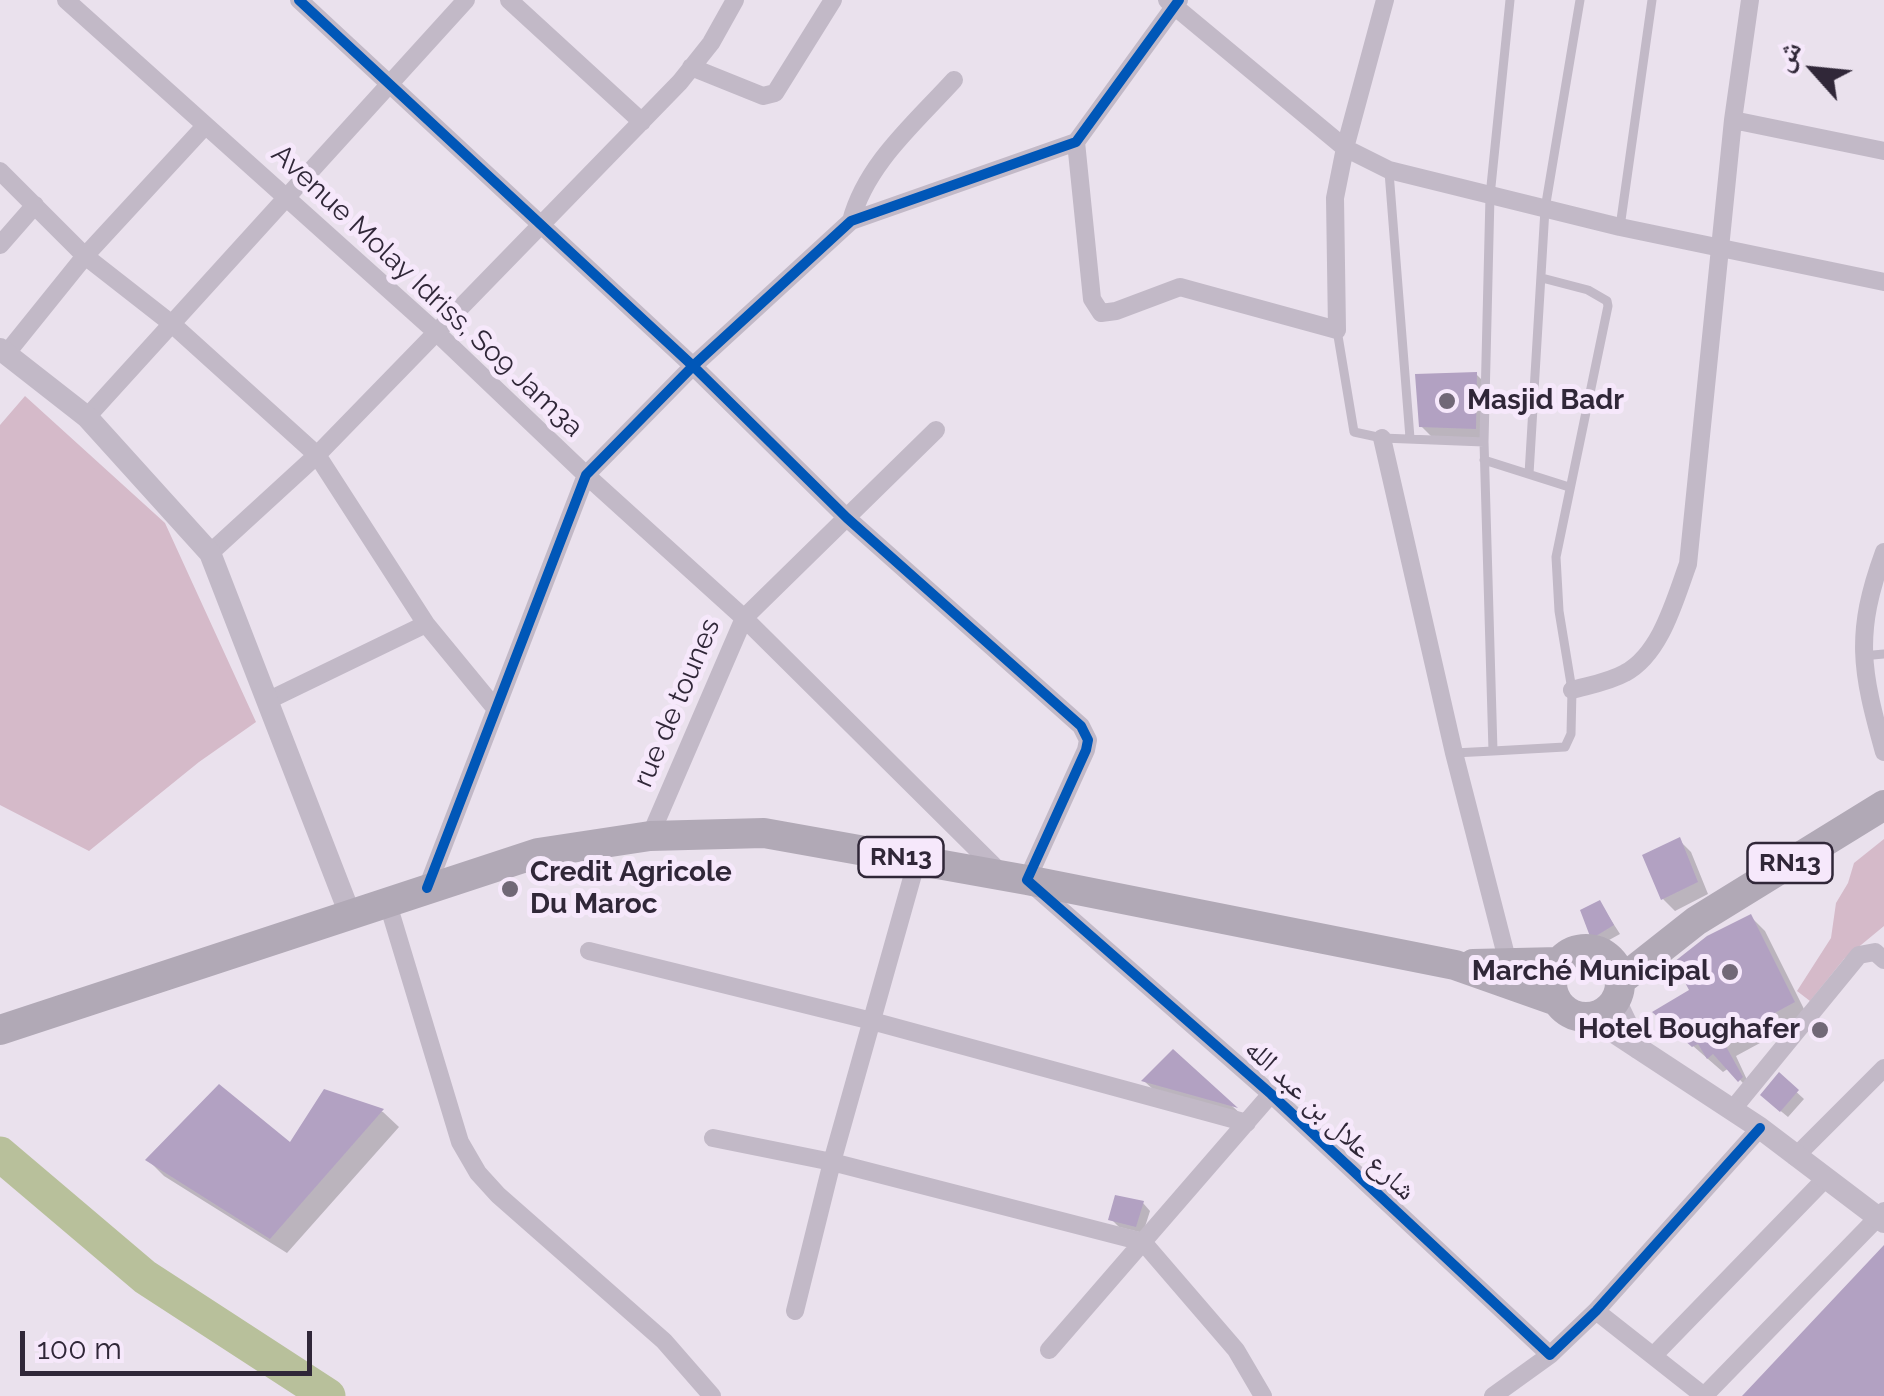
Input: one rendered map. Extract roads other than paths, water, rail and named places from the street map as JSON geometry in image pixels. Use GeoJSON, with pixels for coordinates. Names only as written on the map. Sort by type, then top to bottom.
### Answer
{"type":"FeatureCollection","features":[{"type":"Feature","properties":{"kind":"main road","name":"RN13"},"geometry":{"type":"LineString","coordinates":[[0,1030],[538,853],[650,836],[764,834],[1455,965],[1556,1001],[1572,1014],[1608,999],[1696,921],[1884,806]]}},
{"type":"Feature","properties":{"kind":"main road","name":"RN13"},"geometry":{"type":"LineString","coordinates":[[1455,965],[1559,962],[1579,950],[1601,952],[1696,921]]}},
{"type":"Feature","properties":{"kind":"main road"},"geometry":{"type":"LineString","coordinates":[[1601,952],[1611,960],[1608,999]]}},
{"type":"Feature","properties":{"kind":"main road"},"geometry":{"type":"LineString","coordinates":[[1556,1001],[1552,981],[1559,962]]}},
{"type":"Feature","properties":{"kind":"street","name":"Avenue Molay Idriss, So9 Jam3a"},"geometry":{"type":"LineString","coordinates":[[66,0],[436,332],[1017,879]]}},
{"type":"Feature","properties":{"kind":"street"},"geometry":{"type":"LineString","coordinates":[[299,0],[693,366],[847,518],[1081,726],[1088,740],[1086,750],[1017,879]]}},
{"type":"Feature","properties":{"kind":"street"},"geometry":{"type":"LineString","coordinates":[[86,417],[466,0]]}},
{"type":"Feature","properties":{"kind":"street"},"geometry":{"type":"LineString","coordinates":[[510,0],[642,122]]}},
{"type":"Feature","properties":{"kind":"street"},"geometry":{"type":"LineString","coordinates":[[210,553],[317,455],[642,122],[692,67],[735,0]]}},
{"type":"Feature","properties":{"kind":"street"},"geometry":{"type":"LineString","coordinates":[[692,67],[763,96],[775,93],[832,0]]}},
{"type":"Feature","properties":{"kind":"street"},"geometry":{"type":"LineString","coordinates":[[1076,142],[1092,299],[1101,312],[1180,286],[1337,330],[1335,198],[1385,0]]}},
{"type":"Feature","properties":{"kind":"street"},"geometry":{"type":"LineString","coordinates":[[1572,690],[1630,671],[1647,656],[1688,564],[1732,120],[1750,0]]}},
{"type":"Feature","properties":{"kind":"street"},"geometry":{"type":"LineString","coordinates":[[428,888],[586,475],[693,366],[851,221],[1076,142],[1174,2],[1345,148],[1389,170],[1620,228],[1883,278]]}},
{"type":"Feature","properties":{"kind":"street"},"geometry":{"type":"LineString","coordinates":[[851,221],[858,194],[882,160],[954,80]]}},
{"type":"Feature","properties":{"kind":"street"},"geometry":{"type":"LineString","coordinates":[[1732,120],[1884,151]]}},
{"type":"Feature","properties":{"kind":"street"},"geometry":{"type":"LineString","coordinates":[[205,126],[84,256],[3,351],[86,417],[210,553],[351,916]]}},
{"type":"Feature","properties":{"kind":"street"},"geometry":{"type":"LineString","coordinates":[[0,170],[84,256],[172,324],[317,455],[426,624],[495,708]]}},
{"type":"Feature","properties":{"kind":"street"},"geometry":{"type":"LineString","coordinates":[[0,245],[35,204]]}},
{"type":"Feature","properties":{"kind":"street","name":"rue de tounes"},"geometry":{"type":"LineString","coordinates":[[650,836],[744,618],[936,430]]}},
{"type":"Feature","properties":{"kind":"street"},"geometry":{"type":"LineString","coordinates":[[1382,438],[1454,753],[1508,963]]}},
{"type":"Feature","properties":{"kind":"street"},"geometry":{"type":"LineString","coordinates":[[1884,552],[1870,590],[1862,656],[1884,752]]}},
{"type":"Feature","properties":{"kind":"street"},"geometry":{"type":"LineString","coordinates":[[268,701],[426,624]]}},
{"type":"Feature","properties":{"kind":"street"},"geometry":{"type":"LineString","coordinates":[[795,1311],[832,1162],[917,860]]}},
{"type":"Feature","properties":{"kind":"street","name":"شارع علال بن عبد الله"},"geometry":{"type":"LineString","coordinates":[[1017,879],[1272,1094],[1550,1355]]}},
{"type":"Feature","properties":{"kind":"street"},"geometry":{"type":"LineString","coordinates":[[388,904],[460,1142],[478,1173],[664,1341],[712,1396]]}},
{"type":"Feature","properties":{"kind":"street"},"geometry":{"type":"LineString","coordinates":[[589,951],[872,1021],[1247,1123]]}},
{"type":"Feature","properties":{"kind":"street"},"geometry":{"type":"LineString","coordinates":[[1732,1110],[1860,955],[1875,952],[1884,960]]}},
{"type":"Feature","properties":{"kind":"street"},"geometry":{"type":"LineString","coordinates":[[1596,1311],[1704,1396],[1881,1218],[1824,1180],[1760,1128],[1638,1048],[1608,999]]}},
{"type":"Feature","properties":{"kind":"street"},"geometry":{"type":"LineString","coordinates":[[1795,1157],[1884,1068]]}},
{"type":"Feature","properties":{"kind":"street"},"geometry":{"type":"LineString","coordinates":[[1049,1350],[1272,1094]]}},
{"type":"Feature","properties":{"kind":"street"},"geometry":{"type":"LineString","coordinates":[[1493,1396],[1550,1355],[1596,1311],[1760,1128]]}},
{"type":"Feature","properties":{"kind":"street"},"geometry":{"type":"LineString","coordinates":[[713,1138],[832,1162],[1143,1242],[1236,1350],[1263,1396]]}},
{"type":"Feature","properties":{"kind":"street"},"geometry":{"type":"LineString","coordinates":[[1654,1355],[1824,1180]]}},
{"type":"Feature","properties":{"kind":"lane"},"geometry":{"type":"LineString","coordinates":[[1494,752],[1484,442],[1490,196],[1510,0]]}},
{"type":"Feature","properties":{"kind":"lane"},"geometry":{"type":"LineString","coordinates":[[1529,474],[1545,208],[1580,0]]}},
{"type":"Feature","properties":{"kind":"lane"},"geometry":{"type":"LineString","coordinates":[[1620,228],[1652,0]]}},
{"type":"Feature","properties":{"kind":"lane"},"geometry":{"type":"LineString","coordinates":[[1389,170],[1410,438]]}},
{"type":"Feature","properties":{"kind":"lane"},"geometry":{"type":"LineString","coordinates":[[1454,753],[1565,747],[1571,734],[1572,690],[1556,587],[1560,530],[1607,301],[1588,290],[1542,278]]}},
{"type":"Feature","properties":{"kind":"lane"},"geometry":{"type":"LineString","coordinates":[[1337,330],[1352,428],[1361,435],[1484,442]]}},
{"type":"Feature","properties":{"kind":"lane"},"geometry":{"type":"LineString","coordinates":[[1484,460],[1569,487]]}},
{"type":"Feature","properties":{"kind":"lane"},"geometry":{"type":"LineString","coordinates":[[1862,656],[1884,654]]}},
{"type":"Feature","properties":{"kind":"waterway"},"geometry":{"type":"LineString","coordinates":[[0,1154],[145,1277],[328,1396]]}},
{"type":"Feature","properties":{"kind":"place","name":"Masjid Badr"},"geometry":{"type":"Point","coordinates":[1447,401]}},
{"type":"Feature","properties":{"kind":"place","name":"Credit Agricole Du Maroc"},"geometry":{"type":"Point","coordinates":[510,889]}},
{"type":"Feature","properties":{"kind":"place","name":"Marché Municipal"},"geometry":{"type":"Point","coordinates":[1730,972]}},
{"type":"Feature","properties":{"kind":"place","name":"Hotel Boughafer"},"geometry":{"type":"Point","coordinates":[1820,1030]}}]}
